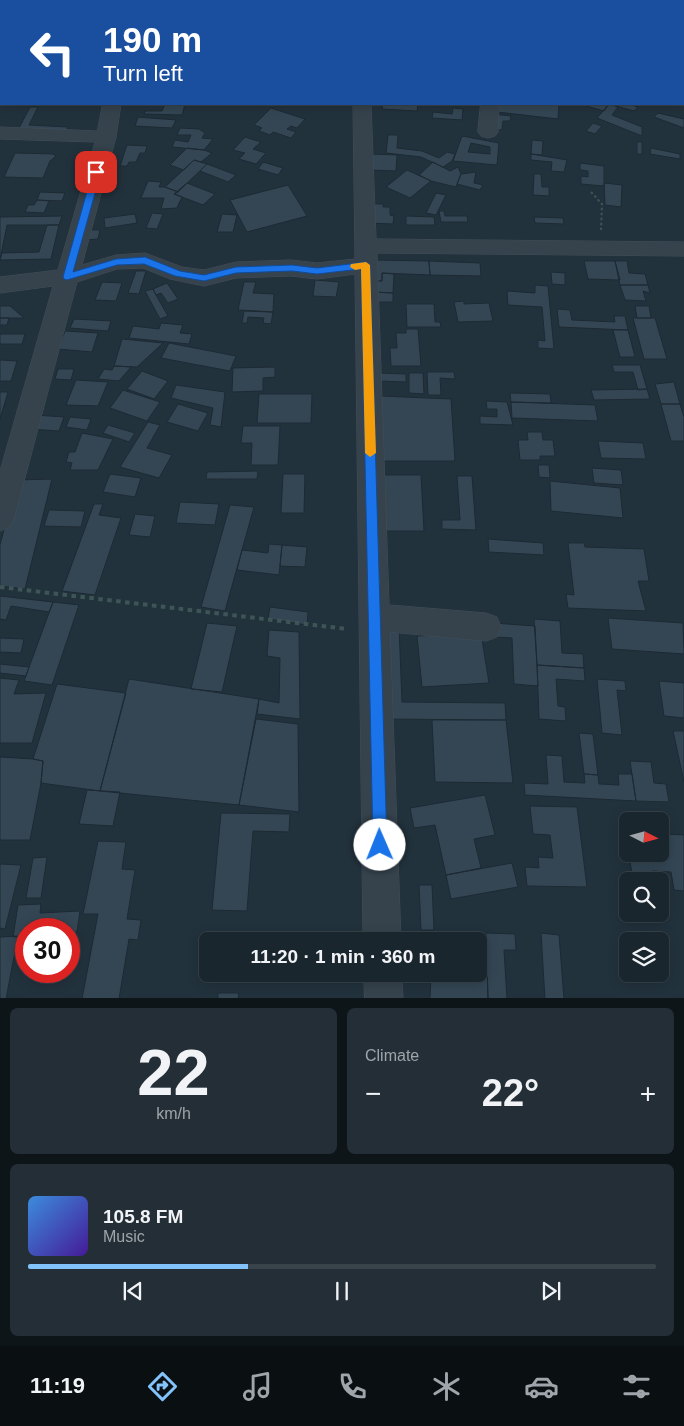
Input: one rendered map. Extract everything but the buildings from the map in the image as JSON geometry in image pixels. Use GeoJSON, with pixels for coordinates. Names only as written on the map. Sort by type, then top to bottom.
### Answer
{"type":"FeatureCollection","features":[{"type":"Feature","properties":{"kind":"street"},"geometry":{"type":"LineString","coordinates":[[0,520],[106,137],[112,105]]}},
{"type":"Feature","properties":{"kind":"street"},"geometry":{"type":"LineString","coordinates":[[362,105],[382,932]]}},
{"type":"Feature","properties":{"kind":"street"},"geometry":{"type":"LineString","coordinates":[[488,132],[490,105]]}},
{"type":"Feature","properties":{"kind":"street"},"geometry":{"type":"LineString","coordinates":[[0,133],[106,137]]}},
{"type":"Feature","properties":{"kind":"street"},"geometry":{"type":"LineString","coordinates":[[0,285],[67,277],[116,262],[145,260],[178,274],[204,278],[236,270],[292,268],[317,271],[366,256],[601,248],[684,248]]}},
{"type":"Feature","properties":{"kind":"street"},"geometry":{"type":"LineString","coordinates":[[375,625],[486,627]]}},
{"type":"Feature","properties":{"kind":"street"},"geometry":{"type":"LineString","coordinates":[[383,982],[384,998]]}},
{"type":"Feature","properties":{"kind":"path"},"geometry":{"type":"LineString","coordinates":[[592,192],[602,204],[601,248]]}},
{"type":"Feature","properties":{"kind":"path"},"geometry":{"type":"LineString","coordinates":[[0,587],[375,625]]}},
{"type":"Feature","properties":{"kind":"slow traffic"},"geometry":{"type":"LineString","coordinates":[[355,267],[366,265],[370,453]]}},
{"type":"Feature","properties":{"kind":"route"},"geometry":{"type":"LineString","coordinates":[[96,172],[67,277],[116,262],[145,260],[178,274],[204,278],[236,270],[292,268],[317,271],[366,265],[380,845]]}}]}
